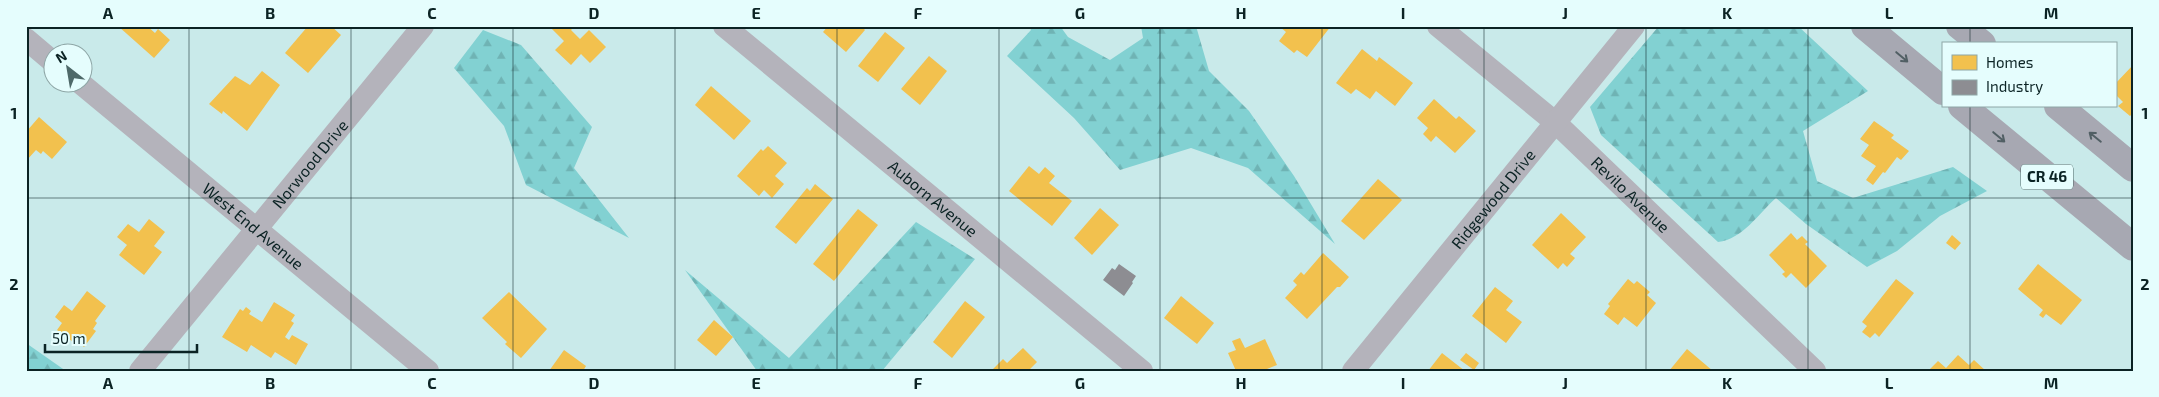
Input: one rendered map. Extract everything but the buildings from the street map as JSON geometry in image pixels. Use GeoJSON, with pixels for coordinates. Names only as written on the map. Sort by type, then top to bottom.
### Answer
{"type":"FeatureCollection","features":[{"type":"Feature","properties":{"kind":"highway"},"geometry":{"type":"LineString","coordinates":[[1865,26],[1942,90]]}},
{"type":"Feature","properties":{"kind":"highway"},"geometry":{"type":"LineString","coordinates":[[1960,26],[1980,42]]}},
{"type":"Feature","properties":{"kind":"highway","name":"CR 46"},"geometry":{"type":"LineString","coordinates":[[1964,108],[2133,247]]}},
{"type":"Feature","properties":{"kind":"highway"},"geometry":{"type":"LineString","coordinates":[[2060,108],[2133,168]]}},
{"type":"Feature","properties":{"kind":"street","name":"Norwood Drive"},"geometry":{"type":"LineString","coordinates":[[140,371],[423,26]]}},
{"type":"Feature","properties":{"kind":"street","name":"Auborn Avenue"},"geometry":{"type":"LineString","coordinates":[[724,26],[1142,371]]}},
{"type":"Feature","properties":{"kind":"street","name":"Revilo Avenue"},"geometry":{"type":"LineString","coordinates":[[1438,26],[1556,123],[1815,371]]}},
{"type":"Feature","properties":{"kind":"street","name":"Ridgewood Drive"},"geometry":{"type":"LineString","coordinates":[[1353,371],[1634,26]]}},
{"type":"Feature","properties":{"kind":"street"},"geometry":{"type":"LineString","coordinates":[[26,39],[42,53]]}},
{"type":"Feature","properties":{"kind":"street","name":"West End Avenue"},"geometry":{"type":"LineString","coordinates":[[91,92],[428,371]]}},
{"type":"Feature","properties":{"kind":"green space"},"geometry":{"type":"Polygon","coordinates":[[[1029,26],[1060,26],[1068,37],[1110,60],[1143,38],[1141,26],[1196,26],[1209,71],[1249,111],[1294,176],[1335,244],[1248,168],[1191,148],[1120,170],[1074,118],[1007,56],[1031,30],[1029,26]]]}},
{"type":"Feature","properties":{"kind":"green space"},"geometry":{"type":"Polygon","coordinates":[[[1659,26],[1798,26],[1868,91],[1803,131],[1817,181],[1853,198],[1953,167],[1987,191],[1940,216],[1897,251],[1867,267],[1806,224],[1776,198],[1743,231],[1727,240],[1718,242],[1601,135],[1590,107],[1659,26]]]}},
{"type":"Feature","properties":{"kind":"green space"},"geometry":{"type":"Polygon","coordinates":[[[483,30],[521,45],[592,127],[574,168],[629,238],[526,185],[504,126],[454,68],[483,30]]]}},
{"type":"Feature","properties":{"kind":"green space"},"geometry":{"type":"Polygon","coordinates":[[[916,222],[975,259],[882,371],[757,371],[685,270],[789,358],[916,222]]]}},
{"type":"Feature","properties":{"kind":"green space"},"geometry":{"type":"Polygon","coordinates":[[[26,343],[66,371],[26,371],[26,343]]]}}]}
